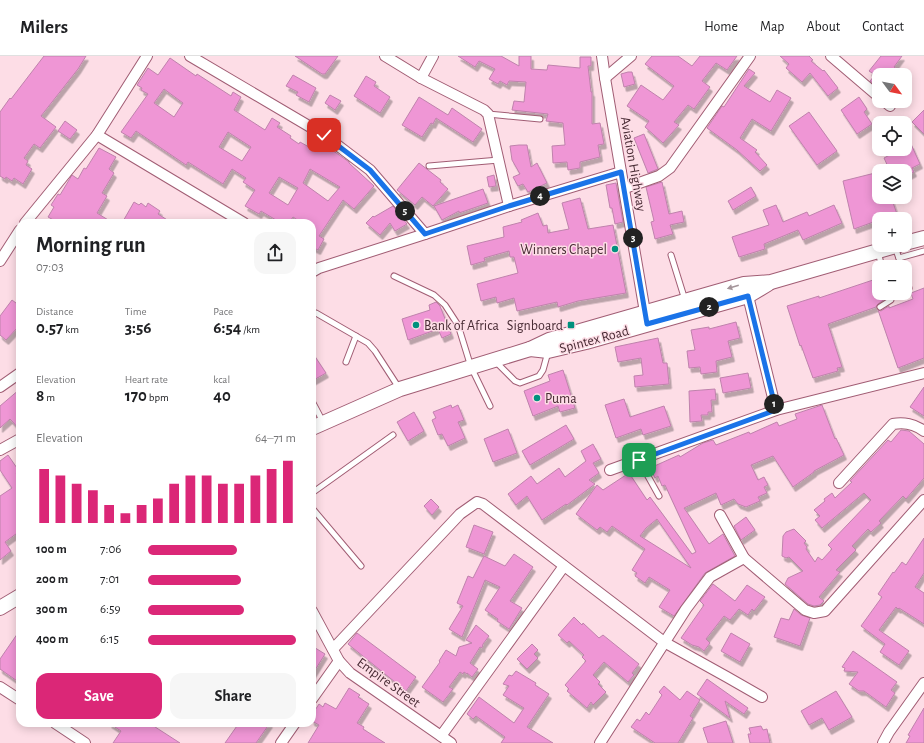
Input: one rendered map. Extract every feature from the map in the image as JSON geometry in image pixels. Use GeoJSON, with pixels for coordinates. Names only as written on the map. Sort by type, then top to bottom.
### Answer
{"type":"FeatureCollection","features":[{"type":"Feature","properties":{"kind":"main road","name":"Spintex Road"},"geometry":{"type":"LineString","coordinates":[[912,243],[924,238]]}},
{"type":"Feature","properties":{"kind":"main road","name":"Spintex Road"},"geometry":{"type":"LineString","coordinates":[[530,349],[548,351],[586,342],[685,301],[744,284],[771,282],[874,252]]}},
{"type":"Feature","properties":{"kind":"main road","name":"Spintex Road"},"geometry":{"type":"LineString","coordinates":[[318,425],[400,389],[530,349],[549,340],[748,296],[771,282]]}},
{"type":"Feature","properties":{"kind":"main road"},"geometry":{"type":"LineString","coordinates":[[2,603],[16,598]]}},
{"type":"Feature","properties":{"kind":"street"},"geometry":{"type":"LineString","coordinates":[[28,219],[97,135],[147,56]]}},
{"type":"Feature","properties":{"kind":"street"},"geometry":{"type":"LineString","coordinates":[[190,56],[324,135],[370,170],[425,234]]}},
{"type":"Feature","properties":{"kind":"street"},"geometry":{"type":"LineString","coordinates":[[385,56],[421,78],[484,110],[488,114],[509,206]]}},
{"type":"Feature","properties":{"kind":"street"},"geometry":{"type":"LineString","coordinates":[[421,78],[432,56]]}},
{"type":"Feature","properties":{"kind":"street","name":"Aviation Highway"},"geometry":{"type":"LineString","coordinates":[[602,56],[646,318]]}},
{"type":"Feature","properties":{"kind":"street"},"geometry":{"type":"LineString","coordinates":[[605,78],[631,56]]}},
{"type":"Feature","properties":{"kind":"street"},"geometry":{"type":"LineString","coordinates":[[624,188],[659,176],[670,168],[750,56]]}},
{"type":"Feature","properties":{"kind":"street"},"geometry":{"type":"LineString","coordinates":[[831,56],[872,91]]}},
{"type":"Feature","properties":{"kind":"street"},"geometry":{"type":"LineString","coordinates":[[97,135],[237,219]]}},
{"type":"Feature","properties":{"kind":"street"},"geometry":{"type":"LineString","coordinates":[[316,267],[621,172]]}},
{"type":"Feature","properties":{"kind":"street"},"geometry":{"type":"LineString","coordinates":[[0,261],[16,236]]}},
{"type":"Feature","properties":{"kind":"street"},"geometry":{"type":"LineString","coordinates":[[748,296],[776,410]]}},
{"type":"Feature","properties":{"kind":"street"},"geometry":{"type":"LineString","coordinates":[[610,470],[776,410],[924,373]]}},
{"type":"Feature","properties":{"kind":"street"},"geometry":{"type":"LineString","coordinates":[[0,387],[16,376]]}},
{"type":"Feature","properties":{"kind":"street"},"geometry":{"type":"LineString","coordinates":[[839,482],[893,424],[902,422],[920,428],[924,431]]}},
{"type":"Feature","properties":{"kind":"street"},"geometry":{"type":"LineString","coordinates":[[0,450],[16,441]]}},
{"type":"Feature","properties":{"kind":"street"},"geometry":{"type":"LineString","coordinates":[[720,515],[744,558],[804,610],[814,613],[825,611],[924,500]]}},
{"type":"Feature","properties":{"kind":"street"},"geometry":{"type":"LineString","coordinates":[[333,649],[460,514],[477,502],[483,504],[664,642],[762,697]]}},
{"type":"Feature","properties":{"kind":"street"},"geometry":{"type":"LineString","coordinates":[[600,743],[664,642],[710,577],[744,558]]}},
{"type":"Feature","properties":{"kind":"street"},"geometry":{"type":"LineString","coordinates":[[441,736],[564,566]]}},
{"type":"Feature","properties":{"kind":"street","name":"Empire Street"},"geometry":{"type":"LineString","coordinates":[[316,618],[339,661],[350,673],[451,743]]}},
{"type":"Feature","properties":{"kind":"street"},"geometry":{"type":"LineString","coordinates":[[316,693],[339,661]]}},
{"type":"Feature","properties":{"kind":"street"},"geometry":{"type":"LineString","coordinates":[[883,743],[888,732],[924,683]]}},
{"type":"Feature","properties":{"kind":"street"},"geometry":{"type":"LineString","coordinates":[[0,687],[16,697]]}},
{"type":"Feature","properties":{"kind":"street"},"geometry":{"type":"LineString","coordinates":[[61,727],[85,743]]}},
{"type":"Feature","properties":{"kind":"street"},"geometry":{"type":"LineString","coordinates":[[281,743],[293,727]]}},
{"type":"Feature","properties":{"kind":"lane"},"geometry":{"type":"LineString","coordinates":[[488,114],[540,119]]}},
{"type":"Feature","properties":{"kind":"lane"},"geometry":{"type":"LineString","coordinates":[[429,166],[499,160]]}},
{"type":"Feature","properties":{"kind":"lane"},"geometry":{"type":"LineString","coordinates":[[912,250],[924,251]]}},
{"type":"Feature","properties":{"kind":"lane"},"geometry":{"type":"LineString","coordinates":[[671,255],[685,301]]}},
{"type":"Feature","properties":{"kind":"lane"},"geometry":{"type":"LineString","coordinates":[[394,276],[434,295],[445,305],[458,325],[471,367],[490,406]]}},
{"type":"Feature","properties":{"kind":"lane"},"geometry":{"type":"LineString","coordinates":[[880,306],[891,300]]}},
{"type":"Feature","properties":{"kind":"lane"},"geometry":{"type":"LineString","coordinates":[[316,313],[368,343],[400,389]]}},
{"type":"Feature","properties":{"kind":"lane"},"geometry":{"type":"LineString","coordinates":[[346,362],[356,336]]}},
{"type":"Feature","properties":{"kind":"lane"},"geometry":{"type":"LineString","coordinates":[[494,360],[515,381],[520,383],[539,376],[543,370],[548,351]]}},
{"type":"Feature","properties":{"kind":"lane"},"geometry":{"type":"LineString","coordinates":[[316,489],[393,435]]}},
{"type":"Feature","properties":{"kind":"lane"},"geometry":{"type":"LineString","coordinates":[[639,460],[659,496]]}},
{"type":"Feature","properties":{"kind":"lane"},"geometry":{"type":"LineString","coordinates":[[316,513],[361,566]]}},
{"type":"Feature","properties":{"kind":"building"},"geometry":{"type":"Polygon","coordinates":[[[44,56],[86,56],[78,69],[41,116],[56,127],[40,148],[34,144],[24,158],[28,161],[26,165],[32,169],[23,184],[14,178],[12,181],[6,177],[5,179],[0,176],[0,112],[44,56]]]}},
{"type":"Feature","properties":{"kind":"building"},"geometry":{"type":"Polygon","coordinates":[[[295,56],[338,56],[325,74],[322,74],[295,56]]]}},
{"type":"Feature","properties":{"kind":"building"},"geometry":{"type":"Polygon","coordinates":[[[458,56],[501,56],[519,66],[519,56],[531,56],[531,69],[547,70],[548,65],[580,68],[580,57],[591,57],[591,66],[588,66],[592,92],[592,124],[600,123],[604,144],[598,145],[600,157],[580,162],[580,168],[568,170],[567,162],[553,163],[552,146],[565,145],[563,123],[546,121],[548,114],[512,110],[514,101],[524,102],[526,82],[509,81],[507,85],[500,81],[498,84],[489,79],[495,69],[479,61],[475,67],[458,56]]]}},
{"type":"Feature","properties":{"kind":"building"},"geometry":{"type":"Polygon","coordinates":[[[652,56],[678,56],[692,66],[700,56],[737,56],[727,70],[716,63],[702,81],[710,87],[694,109],[688,105],[674,122],[679,125],[663,143],[645,127],[649,121],[627,106],[641,85],[663,100],[674,86],[645,64],[652,56]]]}},
{"type":"Feature","properties":{"kind":"building"},"geometry":{"type":"Polygon","coordinates":[[[780,56],[809,56],[813,60],[811,61],[823,71],[824,70],[838,88],[828,96],[810,73],[802,82],[786,68],[789,64],[780,56]]]}},
{"type":"Feature","properties":{"kind":"building"},"geometry":{"type":"Polygon","coordinates":[[[881,56],[902,56],[894,67],[896,68],[872,68],[872,73],[869,71],[881,56]]]}},
{"type":"Feature","properties":{"kind":"building"},"geometry":{"type":"Polygon","coordinates":[[[170,58],[196,76],[197,74],[231,96],[233,92],[241,97],[234,110],[265,130],[272,118],[280,123],[277,127],[291,136],[290,138],[299,144],[300,142],[309,147],[315,138],[349,162],[374,186],[354,209],[343,200],[319,236],[324,239],[318,250],[316,249],[316,219],[296,219],[293,217],[292,219],[274,219],[261,211],[259,214],[245,206],[255,190],[243,182],[246,178],[232,169],[223,184],[188,162],[186,165],[136,131],[131,138],[121,132],[148,94],[141,90],[142,88],[137,85],[148,68],[158,75],[170,58]],[[164,89],[154,103],[174,117],[183,103],[164,89]],[[228,132],[219,147],[242,161],[251,147],[228,132]],[[310,169],[303,183],[328,201],[340,187],[310,169]],[[279,177],[269,193],[288,205],[298,188],[279,177]]]}},
{"type":"Feature","properties":{"kind":"building"},"geometry":{"type":"Polygon","coordinates":[[[749,69],[755,73],[744,86],[770,102],[777,90],[791,98],[771,131],[752,119],[740,138],[757,150],[755,152],[767,165],[760,171],[737,150],[707,128],[722,106],[724,107],[749,69]]]}},
{"type":"Feature","properties":{"kind":"building"},"geometry":{"type":"Polygon","coordinates":[[[632,72],[635,84],[624,87],[621,74],[632,72]]]}},
{"type":"Feature","properties":{"kind":"building"},"geometry":{"type":"Polygon","coordinates":[[[293,75],[316,88],[309,102],[296,95],[298,92],[286,86],[293,75]]]}},
{"type":"Feature","properties":{"kind":"building"},"geometry":{"type":"Polygon","coordinates":[[[366,76],[376,82],[374,86],[390,97],[380,113],[354,96],[366,76]]]}},
{"type":"Feature","properties":{"kind":"building"},"geometry":{"type":"Polygon","coordinates":[[[330,95],[341,101],[335,110],[325,103],[330,95]]]}},
{"type":"Feature","properties":{"kind":"building"},"geometry":{"type":"Polygon","coordinates":[[[419,97],[448,115],[452,108],[482,129],[473,142],[436,118],[422,137],[402,125],[419,97]]]}},
{"type":"Feature","properties":{"kind":"building"},"geometry":{"type":"Polygon","coordinates":[[[859,97],[867,109],[864,112],[872,124],[857,134],[841,110],[859,97]]]}},
{"type":"Feature","properties":{"kind":"building"},"geometry":{"type":"Polygon","coordinates":[[[924,110],[924,134],[912,122],[924,110]]]}},
{"type":"Feature","properties":{"kind":"building"},"geometry":{"type":"Polygon","coordinates":[[[809,112],[837,151],[817,165],[789,126],[809,112]]]}},
{"type":"Feature","properties":{"kind":"building"},"geometry":{"type":"Polygon","coordinates":[[[65,121],[77,130],[70,139],[58,131],[65,121]]]}},
{"type":"Feature","properties":{"kind":"building"},"geometry":{"type":"Polygon","coordinates":[[[644,134],[658,169],[648,173],[634,138],[644,134]]]}},
{"type":"Feature","properties":{"kind":"building"},"geometry":{"type":"Polygon","coordinates":[[[527,145],[531,167],[537,163],[547,183],[528,192],[523,184],[518,186],[513,177],[520,174],[512,160],[510,146],[527,145]]]}},
{"type":"Feature","properties":{"kind":"building"},"geometry":{"type":"Polygon","coordinates":[[[912,146],[920,164],[912,168],[912,164],[887,164],[884,158],[888,156],[912,156],[912,146]]]}},
{"type":"Feature","properties":{"kind":"building"},"geometry":{"type":"Polygon","coordinates":[[[99,148],[116,157],[109,169],[114,173],[102,193],[107,196],[97,213],[107,219],[52,219],[48,217],[54,207],[51,205],[58,194],[60,195],[72,175],[78,179],[84,168],[86,169],[99,148]]]}},
{"type":"Feature","properties":{"kind":"building"},"geometry":{"type":"Polygon","coordinates":[[[419,163],[441,180],[440,182],[448,189],[433,206],[422,197],[415,205],[397,190],[419,163]]]}},
{"type":"Feature","properties":{"kind":"building"},"geometry":{"type":"Polygon","coordinates":[[[872,174],[872,204],[893,204],[896,212],[872,212],[872,223],[854,229],[843,181],[872,174]]]}},
{"type":"Feature","properties":{"kind":"building"},"geometry":{"type":"Polygon","coordinates":[[[494,175],[496,186],[489,187],[487,177],[494,175]]]}},
{"type":"Feature","properties":{"kind":"building"},"geometry":{"type":"Polygon","coordinates":[[[662,182],[669,214],[682,211],[684,222],[670,225],[673,234],[655,239],[651,222],[654,221],[646,187],[662,182]]]}},
{"type":"Feature","properties":{"kind":"building"},"geometry":{"type":"Polygon","coordinates":[[[616,183],[623,222],[615,224],[612,208],[610,208],[606,185],[616,183]]]}},
{"type":"Feature","properties":{"kind":"building"},"geometry":{"type":"Polygon","coordinates":[[[751,187],[756,196],[733,210],[728,201],[751,187]]]}},
{"type":"Feature","properties":{"kind":"building"},"geometry":{"type":"Polygon","coordinates":[[[483,189],[488,203],[459,213],[459,211],[442,220],[434,206],[483,189]]]}},
{"type":"Feature","properties":{"kind":"building"},"geometry":{"type":"Polygon","coordinates":[[[580,198],[588,229],[613,225],[626,293],[578,301],[558,307],[557,302],[517,311],[514,298],[497,303],[496,297],[481,301],[477,284],[518,273],[514,257],[510,257],[509,251],[484,258],[485,261],[471,265],[467,246],[504,237],[503,227],[522,222],[521,220],[538,213],[543,226],[547,225],[548,233],[569,229],[562,203],[580,198]]]}},
{"type":"Feature","properties":{"kind":"building"},"geometry":{"type":"Polygon","coordinates":[[[134,202],[139,205],[141,203],[146,207],[148,203],[160,211],[158,214],[166,219],[124,219],[134,202]]]}},
{"type":"Feature","properties":{"kind":"building"},"geometry":{"type":"Polygon","coordinates":[[[776,205],[783,222],[807,212],[809,216],[834,205],[842,223],[803,240],[798,230],[764,244],[765,249],[739,257],[732,237],[769,225],[763,210],[776,205]]]}},
{"type":"Feature","properties":{"kind":"building"},"geometry":{"type":"Polygon","coordinates":[[[393,206],[407,224],[395,231],[390,223],[380,235],[366,223],[373,216],[374,217],[393,206]]]}},
{"type":"Feature","properties":{"kind":"building"},"geometry":{"type":"Polygon","coordinates":[[[872,280],[872,300],[883,300],[876,307],[828,324],[842,367],[837,368],[838,371],[813,378],[801,345],[800,346],[787,306],[819,296],[819,298],[872,280]]]}},
{"type":"Feature","properties":{"kind":"building"},"geometry":{"type":"Polygon","coordinates":[[[924,288],[924,358],[898,368],[878,310],[881,311],[889,306],[889,308],[912,300],[912,293],[924,288]]]}},
{"type":"Feature","properties":{"kind":"building"},"geometry":{"type":"Polygon","coordinates":[[[12,300],[16,303],[16,329],[6,340],[0,335],[0,316],[12,300]]]}},
{"type":"Feature","properties":{"kind":"building"},"geometry":{"type":"Polygon","coordinates":[[[436,302],[440,306],[451,334],[442,338],[438,329],[408,340],[402,319],[430,310],[429,305],[436,302]]]}},
{"type":"Feature","properties":{"kind":"building"},"geometry":{"type":"Polygon","coordinates":[[[736,322],[740,338],[728,341],[732,357],[716,361],[717,372],[701,374],[700,367],[689,368],[687,351],[695,350],[691,330],[709,327],[709,329],[736,322]]]}},
{"type":"Feature","properties":{"kind":"building"},"geometry":{"type":"Polygon","coordinates":[[[658,338],[663,363],[667,363],[669,384],[635,387],[634,376],[643,375],[641,358],[618,362],[615,347],[658,338]]]}},
{"type":"Feature","properties":{"kind":"building"},"geometry":{"type":"Polygon","coordinates":[[[316,358],[326,373],[316,379],[316,358]]]}},
{"type":"Feature","properties":{"kind":"building"},"geometry":{"type":"Polygon","coordinates":[[[563,370],[575,408],[560,412],[558,406],[533,416],[524,391],[550,381],[548,375],[563,370]]]}},
{"type":"Feature","properties":{"kind":"building"},"geometry":{"type":"Polygon","coordinates":[[[748,373],[751,388],[723,393],[720,378],[748,373]]]}},
{"type":"Feature","properties":{"kind":"building"},"geometry":{"type":"Polygon","coordinates":[[[924,387],[924,416],[910,407],[924,387]]]}},
{"type":"Feature","properties":{"kind":"building"},"geometry":{"type":"Polygon","coordinates":[[[715,389],[716,400],[711,400],[712,412],[708,412],[708,415],[701,415],[702,421],[690,422],[689,391],[715,389]]]}},
{"type":"Feature","properties":{"kind":"building"},"geometry":{"type":"Polygon","coordinates":[[[16,392],[16,426],[10,419],[0,428],[0,406],[16,392]]]}},
{"type":"Feature","properties":{"kind":"building"},"geometry":{"type":"Polygon","coordinates":[[[624,399],[630,417],[664,406],[671,426],[643,435],[641,429],[616,438],[605,405],[624,399]]]}},
{"type":"Feature","properties":{"kind":"building"},"geometry":{"type":"Polygon","coordinates":[[[451,405],[452,408],[458,405],[464,420],[458,422],[465,438],[448,446],[442,434],[438,435],[432,420],[436,418],[433,412],[451,405]]]}},
{"type":"Feature","properties":{"kind":"building"},"geometry":{"type":"Polygon","coordinates":[[[822,405],[835,439],[836,438],[844,455],[814,471],[793,487],[773,456],[751,465],[758,480],[764,477],[768,485],[764,487],[767,493],[758,497],[760,501],[746,507],[738,504],[734,499],[721,505],[716,493],[684,508],[709,544],[723,534],[735,556],[705,573],[674,616],[659,607],[670,590],[649,577],[645,583],[635,576],[637,573],[632,570],[645,549],[612,526],[607,532],[600,527],[597,530],[576,514],[597,485],[603,490],[629,473],[647,500],[650,497],[692,554],[696,552],[665,485],[662,486],[658,476],[655,478],[650,468],[679,455],[680,457],[703,443],[713,440],[716,445],[749,432],[750,434],[777,422],[779,426],[797,419],[795,414],[822,405]],[[657,519],[646,528],[640,536],[691,568],[657,519]]]}},
{"type":"Feature","properties":{"kind":"building"},"geometry":{"type":"Polygon","coordinates":[[[414,412],[424,431],[408,441],[397,422],[414,412]]]}},
{"type":"Feature","properties":{"kind":"building"},"geometry":{"type":"Polygon","coordinates":[[[566,425],[574,439],[530,465],[522,451],[566,425]]]}},
{"type":"Feature","properties":{"kind":"building"},"geometry":{"type":"Polygon","coordinates":[[[508,429],[517,453],[493,462],[484,439],[508,429]]]}},
{"type":"Feature","properties":{"kind":"building"},"geometry":{"type":"Polygon","coordinates":[[[901,430],[909,431],[924,444],[924,478],[906,499],[903,496],[879,521],[881,523],[871,532],[868,529],[852,546],[856,550],[836,570],[840,572],[819,597],[824,601],[820,605],[814,606],[808,604],[785,584],[788,578],[803,571],[789,557],[786,558],[782,556],[783,536],[786,532],[794,529],[806,541],[804,543],[807,547],[806,549],[815,562],[818,557],[822,560],[832,549],[828,545],[871,500],[864,493],[822,528],[815,520],[820,516],[814,510],[832,493],[835,498],[852,482],[850,481],[888,440],[891,442],[901,430]]]}},
{"type":"Feature","properties":{"kind":"building"},"geometry":{"type":"Polygon","coordinates":[[[593,444],[601,459],[593,463],[599,473],[589,480],[595,484],[567,505],[566,504],[542,520],[527,496],[516,505],[508,494],[531,476],[537,484],[559,468],[565,477],[586,461],[581,451],[593,444]]]}},
{"type":"Feature","properties":{"kind":"building"},"geometry":{"type":"Polygon","coordinates":[[[8,455],[16,467],[16,534],[5,542],[11,551],[0,560],[0,496],[12,488],[0,470],[0,461],[8,455]]]}},
{"type":"Feature","properties":{"kind":"building"},"geometry":{"type":"Polygon","coordinates":[[[431,499],[439,507],[432,515],[424,506],[431,499]]]}},
{"type":"Feature","properties":{"kind":"building"},"geometry":{"type":"Polygon","coordinates":[[[746,517],[755,530],[741,540],[734,526],[746,517]]]}},
{"type":"Feature","properties":{"kind":"building"},"geometry":{"type":"Polygon","coordinates":[[[474,525],[493,532],[484,554],[466,547],[474,525]]]}},
{"type":"Feature","properties":{"kind":"building"},"geometry":{"type":"Polygon","coordinates":[[[924,538],[924,573],[915,587],[924,593],[924,624],[896,607],[879,630],[909,651],[899,665],[880,652],[885,644],[861,626],[882,597],[878,594],[893,572],[894,573],[902,562],[906,565],[924,538]]]}},
{"type":"Feature","properties":{"kind":"building"},"geometry":{"type":"Polygon","coordinates":[[[514,554],[533,567],[510,601],[522,608],[509,629],[485,610],[500,587],[485,580],[462,637],[449,629],[463,606],[457,603],[468,576],[473,578],[484,556],[505,566],[514,554]]]}},
{"type":"Feature","properties":{"kind":"building"},"geometry":{"type":"Polygon","coordinates":[[[713,584],[735,601],[747,585],[765,597],[754,611],[752,609],[748,615],[739,609],[730,620],[724,616],[706,639],[710,643],[704,651],[681,638],[704,605],[700,601],[713,584]]]}},
{"type":"Feature","properties":{"kind":"building"},"geometry":{"type":"Polygon","coordinates":[[[794,609],[801,615],[810,618],[800,646],[774,637],[781,618],[789,620],[794,609]]]}},
{"type":"Feature","properties":{"kind":"building"},"geometry":{"type":"Polygon","coordinates":[[[574,617],[599,638],[603,635],[639,664],[632,673],[634,675],[628,682],[604,662],[593,675],[600,682],[598,684],[606,692],[593,705],[591,702],[587,708],[567,691],[569,689],[565,685],[586,661],[582,657],[584,655],[569,641],[567,643],[558,635],[574,617]]]}},
{"type":"Feature","properties":{"kind":"building"},"geometry":{"type":"Polygon","coordinates":[[[476,625],[489,636],[470,663],[478,669],[472,677],[467,673],[464,672],[463,674],[460,672],[449,687],[453,689],[443,702],[422,687],[440,662],[439,661],[446,650],[456,656],[459,647],[472,643],[466,640],[476,625]]]}},
{"type":"Feature","properties":{"kind":"building"},"geometry":{"type":"Polygon","coordinates":[[[357,633],[416,677],[406,691],[348,644],[357,633]]]}},
{"type":"Feature","properties":{"kind":"building"},"geometry":{"type":"Polygon","coordinates":[[[731,633],[750,644],[740,662],[721,651],[731,633]]]}},
{"type":"Feature","properties":{"kind":"building"},"geometry":{"type":"Polygon","coordinates":[[[16,636],[16,680],[0,669],[0,659],[16,636]]]}},
{"type":"Feature","properties":{"kind":"building"},"geometry":{"type":"Polygon","coordinates":[[[532,644],[538,650],[534,654],[538,658],[527,669],[517,659],[532,644]]]}},
{"type":"Feature","properties":{"kind":"building"},"geometry":{"type":"Polygon","coordinates":[[[316,648],[325,654],[316,669],[316,648]]]}},
{"type":"Feature","properties":{"kind":"building"},"geometry":{"type":"Polygon","coordinates":[[[853,651],[897,682],[891,690],[895,693],[886,707],[864,691],[859,691],[849,684],[858,672],[844,671],[845,668],[842,667],[853,651]]]}},
{"type":"Feature","properties":{"kind":"building"},"geometry":{"type":"Polygon","coordinates":[[[516,671],[536,683],[535,685],[549,694],[527,727],[553,743],[501,743],[505,737],[476,716],[473,719],[467,714],[479,697],[514,723],[524,708],[503,695],[509,686],[503,684],[509,675],[512,676],[516,671]]]}},
{"type":"Feature","properties":{"kind":"building"},"geometry":{"type":"Polygon","coordinates":[[[707,679],[748,708],[744,714],[725,701],[730,718],[697,694],[707,679]]]}},
{"type":"Feature","properties":{"kind":"building"},"geometry":{"type":"Polygon","coordinates":[[[664,686],[680,700],[687,691],[700,700],[690,716],[693,718],[678,743],[655,743],[631,727],[637,719],[640,721],[646,712],[649,715],[662,695],[659,692],[664,686]]]}},
{"type":"Feature","properties":{"kind":"building"},"geometry":{"type":"Polygon","coordinates":[[[349,688],[360,695],[358,697],[369,704],[357,723],[364,727],[363,729],[385,743],[308,743],[319,725],[316,723],[316,709],[319,704],[323,707],[325,703],[336,709],[349,688]]]}},
{"type":"Feature","properties":{"kind":"building"},"geometry":{"type":"Polygon","coordinates":[[[836,691],[852,717],[829,730],[822,718],[809,725],[801,711],[836,691]]]}},
{"type":"Feature","properties":{"kind":"building"},"geometry":{"type":"Polygon","coordinates":[[[924,708],[924,743],[906,743],[910,736],[908,735],[924,708]]]}},
{"type":"Feature","properties":{"kind":"building"},"geometry":{"type":"Polygon","coordinates":[[[726,721],[733,743],[708,743],[703,728],[726,721]]]}},
{"type":"Feature","properties":{"kind":"building"},"geometry":{"type":"Polygon","coordinates":[[[761,726],[763,730],[767,729],[770,743],[750,743],[748,734],[751,734],[749,728],[761,726]]]}},
{"type":"Feature","properties":{"kind":"building"},"geometry":{"type":"Polygon","coordinates":[[[115,727],[155,727],[180,743],[113,743],[121,731],[115,727]]]}},
{"type":"Feature","properties":{"kind":"building"},"geometry":{"type":"Polygon","coordinates":[[[236,727],[267,727],[256,743],[225,743],[236,727]]]}},
{"type":"Feature","properties":{"kind":"place","name":"Winners Chapel"},"geometry":{"type":"Point","coordinates":[615,249]}},
{"type":"Feature","properties":{"kind":"place","name":"Bank of Africa"},"geometry":{"type":"Point","coordinates":[416,325]}},
{"type":"Feature","properties":{"kind":"place","name":"Signboard"},"geometry":{"type":"Point","coordinates":[571,325]}},
{"type":"Feature","properties":{"kind":"place","name":"Puma"},"geometry":{"type":"Point","coordinates":[537,398]}},
{"type":"Feature","properties":{"kind":"route"},"geometry":{"type":"LineString","coordinates":[[324,135],[370,170],[425,234],[509,206],[621,172],[647,324],[748,296],[776,410],[639,460]]}}]}
